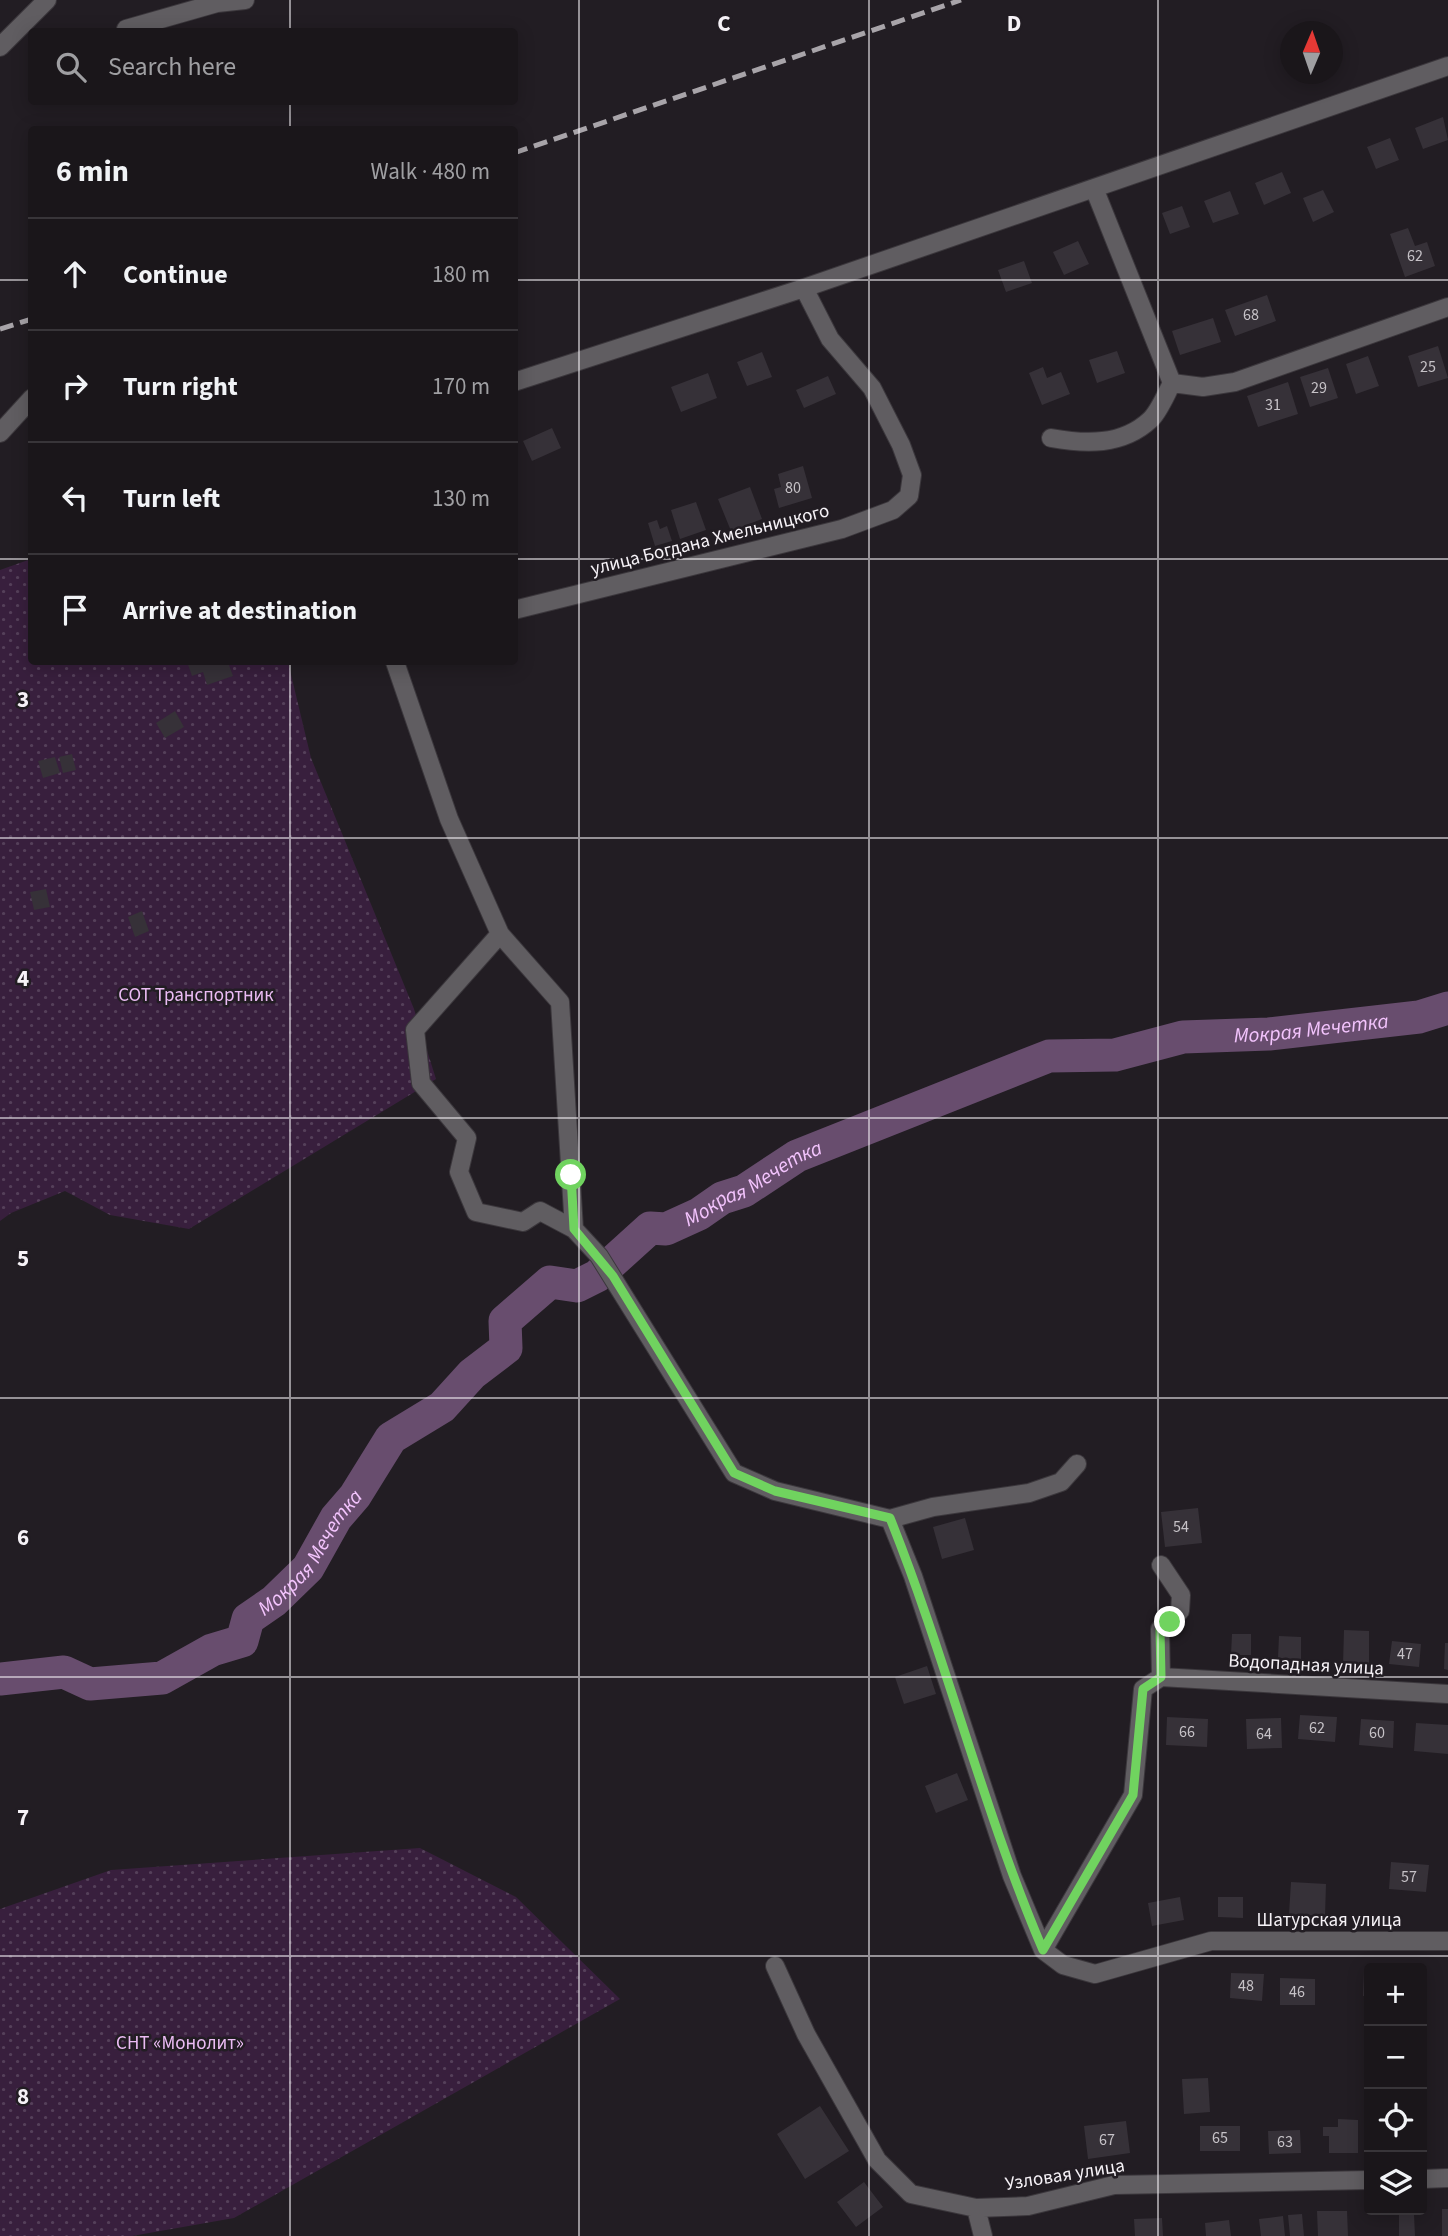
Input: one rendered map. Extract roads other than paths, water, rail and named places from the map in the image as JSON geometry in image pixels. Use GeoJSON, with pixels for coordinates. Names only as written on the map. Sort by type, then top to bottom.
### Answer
{"type":"FeatureCollection","features":[{"type":"Feature","properties":{"kind":"street"},"geometry":{"type":"LineString","coordinates":[[0,47],[47,0]]}},
{"type":"Feature","properties":{"kind":"street"},"geometry":{"type":"LineString","coordinates":[[130,28],[217,3],[245,0]]}},
{"type":"Feature","properties":{"kind":"street"},"geometry":{"type":"LineString","coordinates":[[518,381],[804,288],[1448,66]]}},
{"type":"Feature","properties":{"kind":"street"},"geometry":{"type":"LineString","coordinates":[[1094,188],[1172,383]]}},
{"type":"Feature","properties":{"kind":"street","name":"улица Богдана Хмельницкого"},"geometry":{"type":"LineString","coordinates":[[518,609],[842,529],[893,510],[909,496],[912,475],[901,444],[872,388],[830,339],[804,288]]}},
{"type":"Feature","properties":{"kind":"street"},"geometry":{"type":"LineString","coordinates":[[1172,383],[1203,387],[1235,382],[1448,307]]}},
{"type":"Feature","properties":{"kind":"street"},"geometry":{"type":"LineString","coordinates":[[1051,438],[1084,444],[1121,438],[1151,420],[1172,383]]}},
{"type":"Feature","properties":{"kind":"street"},"geometry":{"type":"LineString","coordinates":[[0,433],[28,402]]}},
{"type":"Feature","properties":{"kind":"street"},"geometry":{"type":"LineString","coordinates":[[397,665],[449,819],[500,934],[560,1002],[574,1229]]}},
{"type":"Feature","properties":{"kind":"street"},"geometry":{"type":"LineString","coordinates":[[500,934],[415,1030],[421,1083],[467,1138],[459,1172],[476,1212],[523,1222],[540,1211],[574,1229],[613,1276],[734,1473],[775,1491],[890,1518],[933,1507],[1029,1493],[1061,1482],[1077,1464]]}},
{"type":"Feature","properties":{"kind":"street"},"geometry":{"type":"LineString","coordinates":[[890,1518],[913,1576],[1012,1876],[1043,1950]]}},
{"type":"Feature","properties":{"kind":"street"},"geometry":{"type":"LineString","coordinates":[[1043,1950],[1133,1795],[1143,1689],[1161,1677],[1160,1629],[1180,1611],[1181,1595],[1161,1565]]}},
{"type":"Feature","properties":{"kind":"street","name":"Водопадная улица"},"geometry":{"type":"LineString","coordinates":[[1161,1677],[1448,1694]]}},
{"type":"Feature","properties":{"kind":"street","name":"Шатурская улица"},"geometry":{"type":"LineString","coordinates":[[1043,1950],[1063,1965],[1095,1974],[1211,1941],[1448,1941]]}},
{"type":"Feature","properties":{"kind":"street","name":"Узловая улица"},"geometry":{"type":"LineString","coordinates":[[775,1966],[806,2034],[877,2160],[911,2194],[976,2208],[1028,2206],[1114,2185],[1364,2180]]}},
{"type":"Feature","properties":{"kind":"street"},"geometry":{"type":"LineString","coordinates":[[1427,2179],[1448,2178]]}},
{"type":"Feature","properties":{"kind":"street"},"geometry":{"type":"LineString","coordinates":[[976,2208],[983,2236]]}},
{"type":"Feature","properties":{"kind":"waterway","name":"Мокрая Мечетка"},"geometry":{"type":"LineString","coordinates":[[0,1679],[64,1672],[90,1684],[162,1678],[212,1650],[242,1641],[248,1619],[274,1601],[308,1568],[336,1518],[355,1496],[391,1438],[442,1407],[472,1374],[506,1348],[505,1321],[550,1282],[577,1286],[597,1276],[650,1228],[666,1229],[699,1214],[722,1198],[744,1191],[797,1156],[1049,1056],[1115,1055],[1183,1037],[1269,1034],[1419,1017],[1448,1008]]}},
{"type":"Feature","properties":{"kind":"railway"},"geometry":{"type":"LineString","coordinates":[[518,152],[961,0]]}},
{"type":"Feature","properties":{"kind":"railway"},"geometry":{"type":"LineString","coordinates":[[0,329],[28,320]]}},
{"type":"Feature","properties":{"kind":"park label","name":"СОТ Транспортник"},"geometry":{"type":"Point","coordinates":[196,995]}},
{"type":"Feature","properties":{"kind":"park label","name":"СНТ «Монолит»"},"geometry":{"type":"Point","coordinates":[180,2043]}}]}
